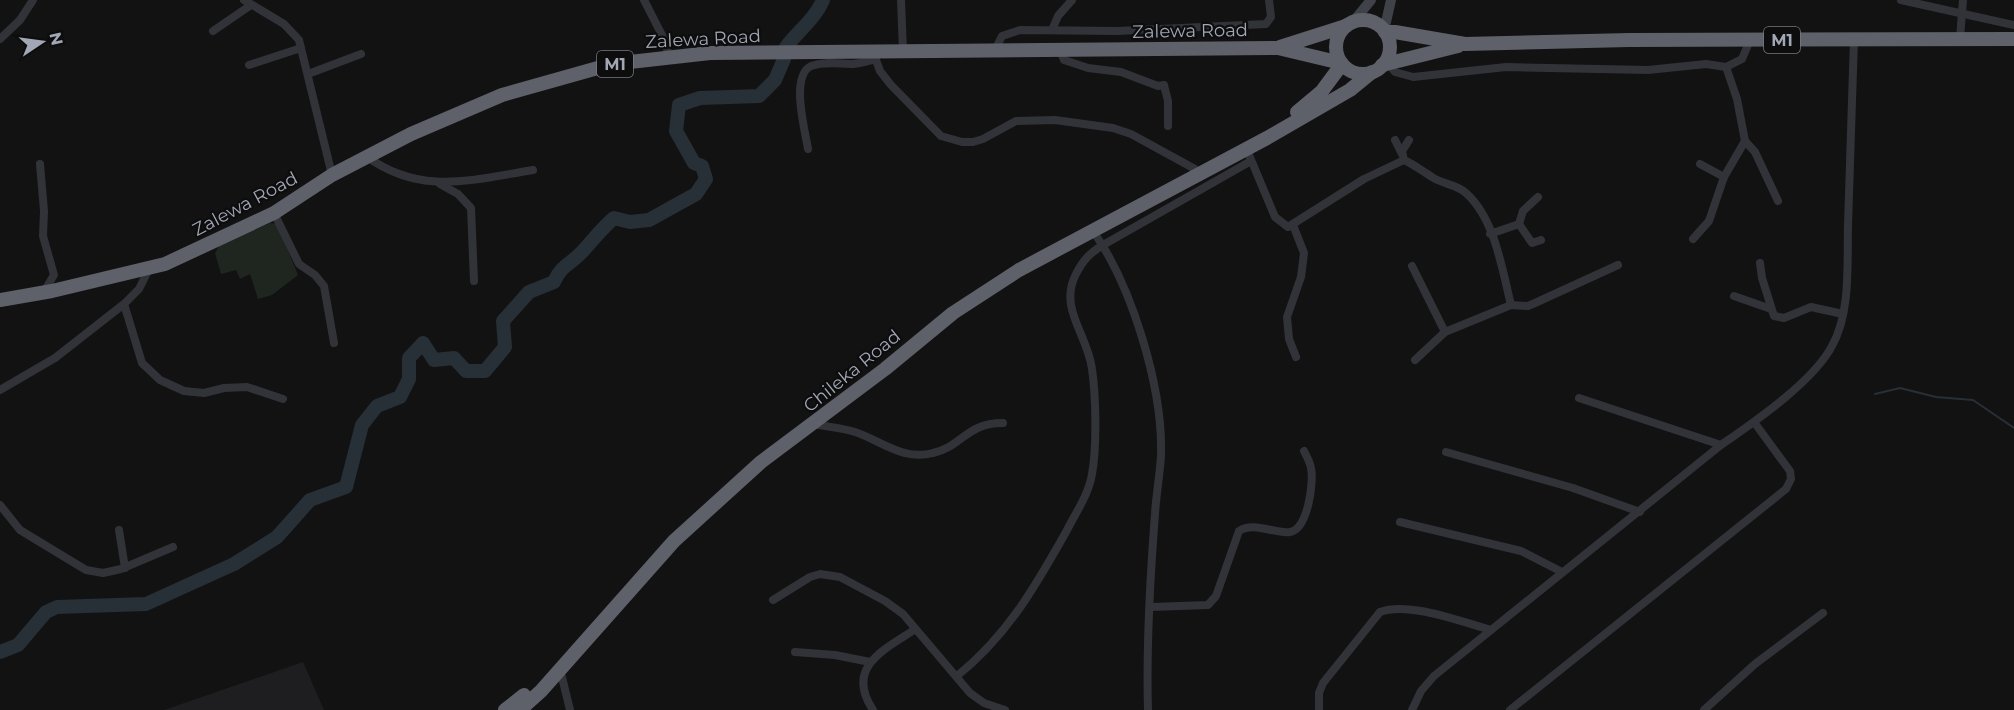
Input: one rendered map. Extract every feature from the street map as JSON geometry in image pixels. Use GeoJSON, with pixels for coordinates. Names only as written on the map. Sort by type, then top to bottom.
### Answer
{"type":"FeatureCollection","features":[{"type":"Feature","properties":{"kind":"highway","name":"M1"},"geometry":{"type":"LineString","coordinates":[[1350,24],[1370,21],[1384,32],[1466,44],[2014,39]]}},
{"type":"Feature","properties":{"kind":"highway","name":"Zalewa Road"},"geometry":{"type":"LineString","coordinates":[[1278,48],[1350,24]]}},
{"type":"Feature","properties":{"kind":"highway"},"geometry":{"type":"LineString","coordinates":[[505,710],[535,684],[675,531],[757,457],[843,393],[948,309],[1008,269],[1245,144],[1307,106],[1322,91],[1341,63],[1336,46],[1339,35],[1350,24]]}},
{"type":"Feature","properties":{"kind":"highway"},"geometry":{"type":"LineString","coordinates":[[1381,67],[1389,49],[1384,32]]}},
{"type":"Feature","properties":{"kind":"highway","name":"M1"},"geometry":{"type":"LineString","coordinates":[[1341,63],[1352,72],[1381,67],[1466,44]]}},
{"type":"Feature","properties":{"kind":"highway","name":"Zalewa Road"},"geometry":{"type":"LineString","coordinates":[[0,300],[150,269],[201,249],[274,213],[366,156],[502,95],[612,64],[669,56],[874,56],[903,51],[1278,48],[1341,63]]}},
{"type":"Feature","properties":{"kind":"highway","name":"Chileka Road"},"geometry":{"type":"LineString","coordinates":[[520,710],[560,669],[674,540],[761,462],[814,424],[980,294],[1093,231],[1249,155],[1267,138],[1350,90],[1381,67]]}},
{"type":"Feature","properties":{"kind":"main road"},"geometry":{"type":"LineString","coordinates":[[1350,24],[1371,0]]}},
{"type":"Feature","properties":{"kind":"main road"},"geometry":{"type":"LineString","coordinates":[[1384,32],[1391,0]]}},
{"type":"Feature","properties":{"kind":"street"},"geometry":{"type":"LineString","coordinates":[[0,39],[20,20],[33,0]]}},
{"type":"Feature","properties":{"kind":"street"},"geometry":{"type":"LineString","coordinates":[[244,0],[295,32],[302,48],[332,175]]}},
{"type":"Feature","properties":{"kind":"street"},"geometry":{"type":"LineString","coordinates":[[644,0],[664,39],[669,56]]}},
{"type":"Feature","properties":{"kind":"street"},"geometry":{"type":"LineString","coordinates":[[901,0],[903,51]]}},
{"type":"Feature","properties":{"kind":"street"},"geometry":{"type":"LineString","coordinates":[[1052,30],[1058,16],[1072,0]]}},
{"type":"Feature","properties":{"kind":"street"},"geometry":{"type":"LineString","coordinates":[[995,50],[1002,36],[1009,32],[1117,31],[1266,24],[1271,17],[1269,0]]}},
{"type":"Feature","properties":{"kind":"street"},"geometry":{"type":"LineString","coordinates":[[1901,0],[2014,25]]}},
{"type":"Feature","properties":{"kind":"street"},"geometry":{"type":"LineString","coordinates":[[1960,38],[1963,0]]}},
{"type":"Feature","properties":{"kind":"street"},"geometry":{"type":"LineString","coordinates":[[213,31],[251,5]]}},
{"type":"Feature","properties":{"kind":"street"},"geometry":{"type":"LineString","coordinates":[[1412,710],[1421,691],[1434,676],[1721,445],[1754,422],[1809,376],[1823,360],[1838,333],[1843,314],[1847,260],[1854,39]]}},
{"type":"Feature","properties":{"kind":"street"},"geometry":{"type":"LineString","coordinates":[[1381,67],[1413,77],[1506,67],[1648,70],[1706,64],[1726,67],[1742,59],[1750,40]]}},
{"type":"Feature","properties":{"kind":"street"},"geometry":{"type":"LineString","coordinates":[[249,65],[302,48]]}},
{"type":"Feature","properties":{"kind":"street"},"geometry":{"type":"LineString","coordinates":[[1060,50],[1064,60],[1076,65],[1121,72],[1158,86],[1164,85],[1168,101],[1168,126]]}},
{"type":"Feature","properties":{"kind":"street"},"geometry":{"type":"LineString","coordinates":[[308,74],[360,54]]}},
{"type":"Feature","properties":{"kind":"street"},"geometry":{"type":"LineString","coordinates":[[808,149],[800,90],[803,74],[812,66],[855,64],[874,56],[880,70],[891,85],[934,132],[951,140],[962,142],[983,139],[1016,121],[1055,120],[1113,128],[1131,134],[1195,169]]}},
{"type":"Feature","properties":{"kind":"street"},"geometry":{"type":"LineString","coordinates":[[1726,67],[1737,99],[1744,141],[1755,152],[1778,201]]}},
{"type":"Feature","properties":{"kind":"street"},"geometry":{"type":"LineString","coordinates":[[1395,140],[1403,158],[1424,169],[1431,177],[1464,191],[1478,209],[1491,234],[1511,305]]}},
{"type":"Feature","properties":{"kind":"street"},"geometry":{"type":"LineString","coordinates":[[957,676],[990,647],[1034,590],[1080,505],[1092,476],[1092,369],[1089,351],[1069,303],[1069,292],[1086,257],[1249,155],[1275,217],[1288,227],[1364,179],[1403,158],[1409,140]]}},
{"type":"Feature","properties":{"kind":"street"},"geometry":{"type":"LineString","coordinates":[[1693,239],[1709,221],[1724,177],[1744,141]]}},
{"type":"Feature","properties":{"kind":"street"},"geometry":{"type":"LineString","coordinates":[[366,156],[381,168],[408,179],[440,184],[533,170]]}},
{"type":"Feature","properties":{"kind":"street"},"geometry":{"type":"LineString","coordinates":[[40,164],[44,210],[43,236],[54,274],[43,292]]}},
{"type":"Feature","properties":{"kind":"street"},"geometry":{"type":"LineString","coordinates":[[1700,164],[1724,177]]}},
{"type":"Feature","properties":{"kind":"street"},"geometry":{"type":"LineString","coordinates":[[440,184],[458,194],[471,208],[474,282]]}},
{"type":"Feature","properties":{"kind":"street"},"geometry":{"type":"LineString","coordinates":[[1491,234],[1518,224],[1523,211],[1538,197]]}},
{"type":"Feature","properties":{"kind":"street"},"geometry":{"type":"LineString","coordinates":[[274,213],[299,264],[315,275],[324,286],[334,342]]}},
{"type":"Feature","properties":{"kind":"street"},"geometry":{"type":"LineString","coordinates":[[1518,224],[1532,243],[1541,240]]}},
{"type":"Feature","properties":{"kind":"street"},"geometry":{"type":"LineString","coordinates":[[1293,225],[1304,254],[1301,277],[1287,316],[1289,339],[1296,357]]}},
{"type":"Feature","properties":{"kind":"street"},"geometry":{"type":"LineString","coordinates":[[1093,231],[1103,245],[1127,293],[1155,394],[1161,455],[1151,607],[1148,710]]}},
{"type":"Feature","properties":{"kind":"street"},"geometry":{"type":"LineString","coordinates":[[1760,263],[1761,278],[1774,316],[1779,319],[1811,307],[1843,314]]}},
{"type":"Feature","properties":{"kind":"street"},"geometry":{"type":"LineString","coordinates":[[1414,360],[1446,332],[1511,305],[1528,306],[1618,265]]}},
{"type":"Feature","properties":{"kind":"street"},"geometry":{"type":"LineString","coordinates":[[1412,266],[1446,332]]}},
{"type":"Feature","properties":{"kind":"street"},"geometry":{"type":"LineString","coordinates":[[0,390],[55,358],[124,304],[139,289],[150,269]]}},
{"type":"Feature","properties":{"kind":"street"},"geometry":{"type":"LineString","coordinates":[[1734,296],[1771,309]]}},
{"type":"Feature","properties":{"kind":"street"},"geometry":{"type":"LineString","coordinates":[[124,304],[142,363],[160,380],[184,392],[204,393],[247,387],[283,399]]}},
{"type":"Feature","properties":{"kind":"street"},"geometry":{"type":"LineString","coordinates":[[1579,398],[1721,445]]}},
{"type":"Feature","properties":{"kind":"street"},"geometry":{"type":"LineString","coordinates":[[1510,710],[1786,489],[1791,479],[1790,471],[1754,422]]}},
{"type":"Feature","properties":{"kind":"street"},"geometry":{"type":"LineString","coordinates":[[814,424],[858,434],[896,451],[923,455],[941,451],[982,424],[1003,423]]}},
{"type":"Feature","properties":{"kind":"street"},"geometry":{"type":"LineString","coordinates":[[1151,607],[1208,605],[1216,596],[1239,531],[1248,527],[1290,532],[1298,527],[1307,511],[1311,489],[1311,464],[1304,451]]}},
{"type":"Feature","properties":{"kind":"street"},"geometry":{"type":"LineString","coordinates":[[1446,452],[1574,488],[1640,512]]}},
{"type":"Feature","properties":{"kind":"street"},"geometry":{"type":"LineString","coordinates":[[0,505],[20,530],[86,570],[104,573],[124,568],[173,547]]}},
{"type":"Feature","properties":{"kind":"street"},"geometry":{"type":"LineString","coordinates":[[1400,522],[1521,551],[1562,572]]}},
{"type":"Feature","properties":{"kind":"street"},"geometry":{"type":"LineString","coordinates":[[119,530],[124,568]]}},
{"type":"Feature","properties":{"kind":"street"},"geometry":{"type":"LineString","coordinates":[[773,600],[810,577],[830,574],[895,607],[970,693],[984,703],[1005,710]]}},
{"type":"Feature","properties":{"kind":"street"},"geometry":{"type":"LineString","coordinates":[[1319,710],[1319,693],[1323,682],[1380,612],[1392,609],[1414,611],[1491,630]]}},
{"type":"Feature","properties":{"kind":"street"},"geometry":{"type":"LineString","coordinates":[[1704,710],[1755,664],[1822,614]]}},
{"type":"Feature","properties":{"kind":"street"},"geometry":{"type":"LineString","coordinates":[[873,710],[863,688],[864,677],[870,662],[914,630]]}},
{"type":"Feature","properties":{"kind":"street"},"geometry":{"type":"LineString","coordinates":[[795,652],[835,655],[870,662]]}},
{"type":"Feature","properties":{"kind":"street"},"geometry":{"type":"LineString","coordinates":[[560,669],[570,710]]}},
{"type":"Feature","properties":{"kind":"shaded area"},"geometry":{"type":"Polygon","coordinates":[[[270,223],[277,224],[298,275],[272,295],[258,299],[250,274],[240,279],[236,270],[221,274],[215,253],[219,246],[270,223]]]}},
{"type":"Feature","properties":{"kind":"shaded area"},"geometry":{"type":"Polygon","coordinates":[[[303,662],[324,710],[164,710],[303,662]]]}},
{"type":"Feature","properties":{"kind":"waterway"},"geometry":{"type":"LineString","coordinates":[[786,47],[811,19],[823,0]]}},
{"type":"Feature","properties":{"kind":"waterway"},"geometry":{"type":"LineString","coordinates":[[0,652],[18,645],[46,612],[57,607],[146,604],[234,564],[277,537],[310,500],[346,487],[362,425],[377,406],[400,397],[409,379],[409,358],[423,343],[434,360],[454,358],[466,371],[485,371],[505,347],[503,321],[529,292],[554,282],[563,268],[578,256],[614,218],[630,222],[649,220],[696,194],[706,179],[702,166],[694,163],[676,131],[679,105],[700,98],[759,96],[775,80],[784,59]]}},
{"type":"Feature","properties":{"kind":"waterway"},"geometry":{"type":"LineString","coordinates":[[1875,394],[1900,388],[1936,397],[1973,400],[2014,428]]}}]}
